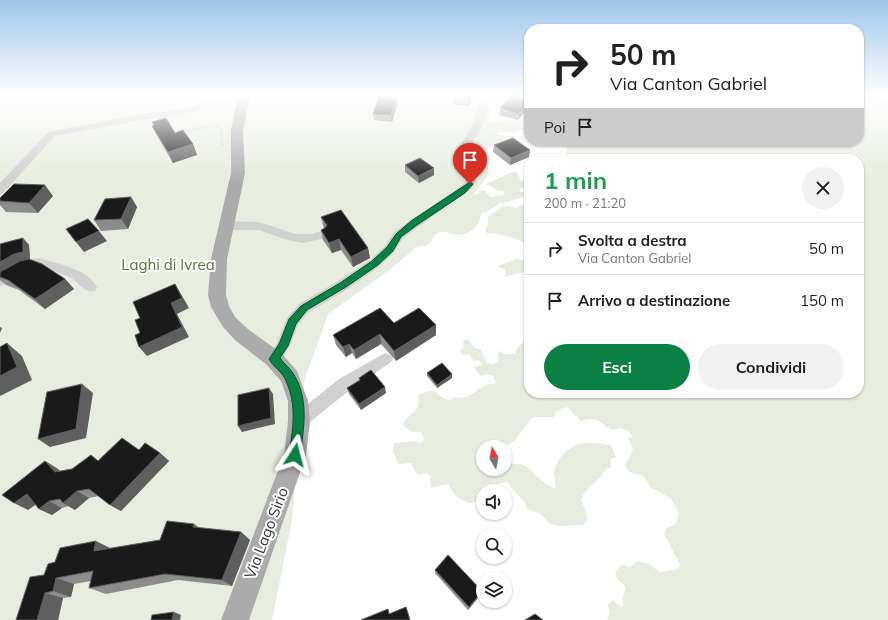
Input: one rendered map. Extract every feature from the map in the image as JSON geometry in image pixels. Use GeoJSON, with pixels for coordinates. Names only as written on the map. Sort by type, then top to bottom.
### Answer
{"type":"FeatureCollection","features":[{"type":"Feature","properties":{"kind":"main road","name":"Via Lago Sirio"},"geometry":{"type":"LineString","coordinates":[[235,620],[238,608],[266,537],[295,455],[299,421],[298,401],[290,377],[274,359],[229,322],[220,307],[218,295],[218,270],[226,225],[238,173],[237,125]]}},
{"type":"Feature","properties":{"kind":"street"},"geometry":{"type":"LineString","coordinates":[[0,190],[30,162],[52,134],[56,132],[103,125]]}},
{"type":"Feature","properties":{"kind":"street"},"geometry":{"type":"LineString","coordinates":[[274,359],[283,346],[292,322],[304,308],[343,285],[375,263],[390,249],[398,236],[470,184],[473,174],[466,148],[468,141],[477,125]]}},
{"type":"Feature","properties":{"kind":"street"},"geometry":{"type":"LineString","coordinates":[[226,225],[259,226],[289,238],[311,239],[322,235]]}},
{"type":"Feature","properties":{"kind":"street"},"geometry":{"type":"LineString","coordinates":[[0,281],[26,265],[39,263],[74,274],[90,286]]}},
{"type":"Feature","properties":{"kind":"street"},"geometry":{"type":"LineString","coordinates":[[299,421],[345,384],[385,359]]}},
{"type":"Feature","properties":{"kind":"path"},"geometry":{"type":"LineString","coordinates":[[183,132],[209,126],[219,127],[221,131],[222,146]]}},
{"type":"Feature","properties":{"kind":"green space","name":"Laghi di Ivrea"},"geometry":{"type":"Polygon","coordinates":[[[0,125],[524,125],[524,129],[514,132],[497,133],[498,135],[514,136],[516,140],[510,140],[508,138],[491,146],[487,150],[489,174],[473,195],[484,190],[491,197],[504,195],[503,191],[499,191],[486,184],[513,172],[517,172],[520,180],[524,181],[524,188],[519,189],[521,192],[524,192],[524,196],[499,203],[495,207],[481,214],[478,224],[467,233],[457,235],[440,232],[434,236],[430,244],[418,246],[391,269],[328,314],[304,381],[292,520],[272,620],[0,620],[0,125]]]}},
{"type":"Feature","properties":{"kind":"green space"},"geometry":{"type":"Polygon","coordinates":[[[864,125],[888,125],[888,620],[607,620],[610,613],[608,605],[613,600],[618,605],[623,607],[623,597],[626,587],[617,579],[615,572],[622,565],[630,567],[637,561],[647,563],[660,572],[678,569],[680,565],[664,533],[667,528],[676,524],[679,514],[670,498],[650,487],[644,476],[629,472],[625,465],[633,448],[628,438],[633,437],[628,431],[621,428],[614,430],[597,420],[590,419],[581,421],[567,407],[556,411],[554,417],[534,417],[512,442],[512,440],[476,440],[476,476],[512,476],[512,464],[521,464],[528,468],[543,482],[555,489],[554,471],[561,456],[571,448],[576,445],[589,443],[598,443],[611,446],[616,457],[611,459],[611,468],[607,468],[601,477],[586,491],[581,500],[586,511],[587,520],[583,525],[558,526],[550,524],[539,513],[527,509],[525,503],[512,488],[512,484],[509,484],[507,482],[497,484],[476,484],[476,502],[468,503],[455,496],[448,484],[431,488],[430,476],[425,473],[418,475],[411,463],[398,464],[393,451],[394,443],[415,441],[420,443],[424,440],[423,434],[420,432],[412,432],[404,427],[404,421],[417,408],[418,395],[433,390],[443,398],[450,400],[455,397],[467,397],[486,385],[496,383],[493,376],[486,374],[481,376],[475,369],[474,366],[481,366],[482,363],[478,360],[474,361],[469,354],[464,355],[460,351],[463,348],[463,342],[467,339],[475,348],[481,350],[487,363],[492,364],[498,362],[498,351],[506,354],[516,354],[517,348],[524,342],[524,398],[864,398],[864,154],[567,154],[567,148],[565,146],[864,146],[864,125]]]}},
{"type":"Feature","properties":{"kind":"green space"},"geometry":{"type":"Polygon","coordinates":[[[507,206],[516,208],[524,206],[524,243],[503,235],[487,233],[485,230],[488,225],[488,217],[502,207],[507,206]]]}},
{"type":"Feature","properties":{"kind":"green space"},"geometry":{"type":"Polygon","coordinates":[[[516,259],[524,260],[524,272],[505,278],[505,270],[498,266],[516,259]]]}},
{"type":"Feature","properties":{"kind":"building"},"geometry":{"type":"Polygon","coordinates":[[[170,125],[175,133],[183,130],[193,144],[168,152],[152,126],[170,125]]]}},
{"type":"Feature","properties":{"kind":"building"},"geometry":{"type":"Polygon","coordinates":[[[513,138],[530,150],[511,158],[494,145],[513,138]]]}},
{"type":"Feature","properties":{"kind":"building"},"geometry":{"type":"Polygon","coordinates":[[[420,158],[434,168],[418,176],[405,165],[420,158]]]}},
{"type":"Feature","properties":{"kind":"building"},"geometry":{"type":"Polygon","coordinates":[[[14,184],[45,185],[29,203],[0,201],[0,198],[14,184]]]}},
{"type":"Feature","properties":{"kind":"building"},"geometry":{"type":"Polygon","coordinates":[[[131,197],[121,219],[94,220],[105,199],[131,197]]]}},
{"type":"Feature","properties":{"kind":"building"},"geometry":{"type":"Polygon","coordinates":[[[341,210],[368,248],[351,257],[339,239],[329,243],[321,230],[327,225],[321,217],[341,210]]]}},
{"type":"Feature","properties":{"kind":"building"},"geometry":{"type":"Polygon","coordinates":[[[88,219],[99,231],[76,242],[66,229],[88,219]]]}},
{"type":"Feature","properties":{"kind":"building"},"geometry":{"type":"Polygon","coordinates":[[[23,238],[23,252],[14,254],[0,262],[0,244],[23,238]]]}},
{"type":"Feature","properties":{"kind":"building"},"geometry":{"type":"Polygon","coordinates":[[[29,259],[42,264],[65,279],[35,299],[8,280],[0,277],[0,272],[20,261],[29,259]]]}},
{"type":"Feature","properties":{"kind":"building"},"geometry":{"type":"Polygon","coordinates":[[[175,284],[182,298],[171,303],[182,327],[139,347],[135,335],[140,333],[135,320],[140,318],[133,302],[175,284]]]}},
{"type":"Feature","properties":{"kind":"building"},"geometry":{"type":"Polygon","coordinates":[[[380,308],[394,323],[419,308],[436,325],[394,351],[380,334],[354,350],[349,344],[343,347],[333,335],[380,308]]]}},
{"type":"Feature","properties":{"kind":"building"},"geometry":{"type":"Polygon","coordinates":[[[7,343],[17,367],[0,376],[0,347],[7,343]]]}},
{"type":"Feature","properties":{"kind":"building"},"geometry":{"type":"Polygon","coordinates":[[[442,363],[452,374],[437,385],[427,373],[442,363]]]}},
{"type":"Feature","properties":{"kind":"building"},"geometry":{"type":"Polygon","coordinates":[[[371,370],[385,387],[359,404],[347,388],[360,380],[359,378],[371,370]]]}},
{"type":"Feature","properties":{"kind":"building"},"geometry":{"type":"Polygon","coordinates":[[[82,384],[76,429],[38,439],[47,392],[82,384]]]}},
{"type":"Feature","properties":{"kind":"building"},"geometry":{"type":"Polygon","coordinates":[[[269,388],[271,418],[238,426],[238,395],[269,388]]]}},
{"type":"Feature","properties":{"kind":"building"},"geometry":{"type":"Polygon","coordinates":[[[122,438],[139,450],[145,443],[160,453],[110,505],[89,489],[77,491],[63,503],[60,499],[49,501],[39,509],[27,494],[14,503],[2,495],[45,461],[55,472],[72,469],[91,455],[98,461],[122,438]]]}},
{"type":"Feature","properties":{"kind":"building"},"geometry":{"type":"Polygon","coordinates":[[[167,521],[194,524],[193,527],[241,532],[222,580],[165,574],[89,588],[93,571],[56,578],[53,591],[45,593],[37,620],[16,620],[30,577],[44,575],[48,564],[55,562],[60,548],[96,541],[94,551],[160,540],[167,521]]]}},
{"type":"Feature","properties":{"kind":"building"},"geometry":{"type":"Polygon","coordinates":[[[448,555],[476,585],[476,598],[469,607],[435,570],[448,555]]]}},
{"type":"Feature","properties":{"kind":"building"},"geometry":{"type":"Polygon","coordinates":[[[406,607],[410,620],[361,620],[388,609],[389,614],[406,607]]]}},
{"type":"Feature","properties":{"kind":"building"},"geometry":{"type":"Polygon","coordinates":[[[174,612],[172,620],[151,620],[152,615],[174,612]]]}},
{"type":"Feature","properties":{"kind":"building"},"geometry":{"type":"Polygon","coordinates":[[[535,614],[543,620],[525,620],[535,614]]]}},
{"type":"Feature","properties":{"kind":"route"},"geometry":{"type":"LineString","coordinates":[[295,455],[299,421],[298,401],[290,377],[274,359],[283,346],[292,322],[304,308],[343,285],[375,263],[390,249],[398,236],[470,184]]}}]}
